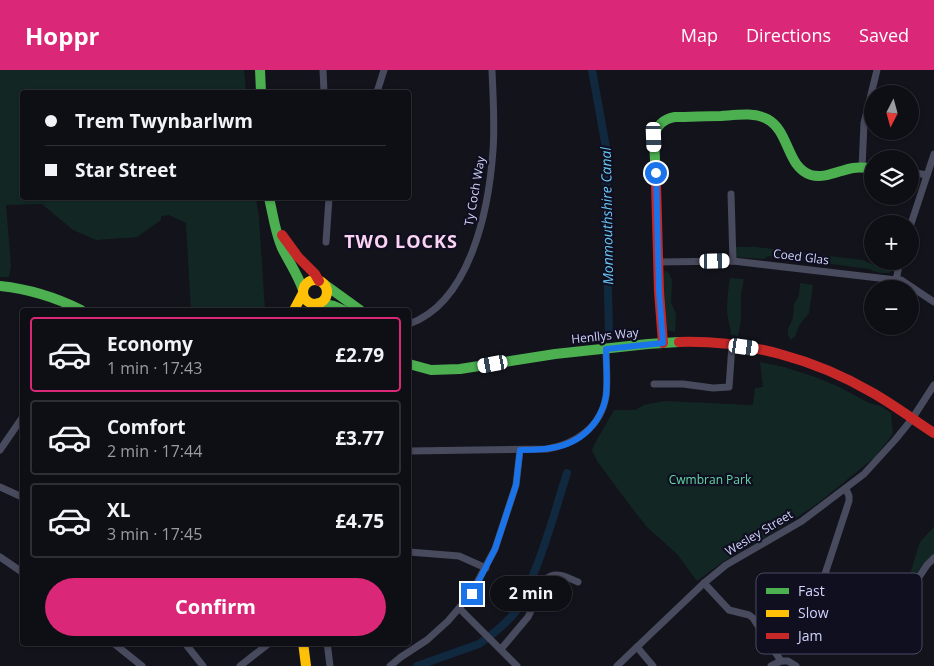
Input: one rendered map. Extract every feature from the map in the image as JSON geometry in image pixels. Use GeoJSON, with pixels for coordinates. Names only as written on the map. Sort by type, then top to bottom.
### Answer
{"type":"FeatureCollection","features":[{"type":"Feature","properties":{"kind":"street"},"geometry":{"type":"LineString","coordinates":[[260,70],[261,90]]}},
{"type":"Feature","properties":{"kind":"street"},"geometry":{"type":"LineString","coordinates":[[324,70],[324,90]]}},
{"type":"Feature","properties":{"kind":"street"},"geometry":{"type":"LineString","coordinates":[[378,90],[384,70]]}},
{"type":"Feature","properties":{"kind":"street","name":"Ty Coch Way"},"geometry":{"type":"LineString","coordinates":[[412,323],[438,306],[458,282],[468,262],[479,230],[486,202],[493,151],[492,70]]}},
{"type":"Feature","properties":{"kind":"street"},"geometry":{"type":"LineString","coordinates":[[866,150],[864,123],[877,70]]}},
{"type":"Feature","properties":{"kind":"street"},"geometry":{"type":"LineString","coordinates":[[663,343],[654,137],[659,124],[663,120],[675,117],[762,116],[776,124],[798,168],[805,173],[820,177],[850,168],[864,168]]}},
{"type":"Feature","properties":{"kind":"street"},"geometry":{"type":"LineString","coordinates":[[914,215],[934,156]]}},
{"type":"Feature","properties":{"kind":"street"},"geometry":{"type":"LineString","coordinates":[[919,174],[927,175]]}},
{"type":"Feature","properties":{"kind":"street"},"geometry":{"type":"LineString","coordinates":[[731,194],[733,261]]}},
{"type":"Feature","properties":{"kind":"street"},"geometry":{"type":"LineString","coordinates":[[270,200],[278,238],[302,285],[307,301],[314,306],[334,306],[338,308]]}},
{"type":"Feature","properties":{"kind":"street"},"geometry":{"type":"LineString","coordinates":[[326,242],[329,200]]}},
{"type":"Feature","properties":{"kind":"street"},"geometry":{"type":"LineString","coordinates":[[276,224],[288,245],[326,289],[326,295],[323,300],[314,306]]}},
{"type":"Feature","properties":{"kind":"street","name":"Coed Glas"},"geometry":{"type":"LineString","coordinates":[[658,262],[733,261],[896,280]]}},
{"type":"Feature","properties":{"kind":"street"},"geometry":{"type":"LineString","coordinates":[[896,280],[898,270]]}},
{"type":"Feature","properties":{"kind":"street"},"geometry":{"type":"LineString","coordinates":[[295,308],[305,284],[310,281],[321,282],[357,308]]}},
{"type":"Feature","properties":{"kind":"street"},"geometry":{"type":"LineString","coordinates":[[0,286],[42,293],[77,308]]}},
{"type":"Feature","properties":{"kind":"street","name":"Coed Glas"},"geometry":{"type":"LineString","coordinates":[[919,292],[934,302]]}},
{"type":"Feature","properties":{"kind":"street","name":"Henllys Way"},"geometry":{"type":"LineString","coordinates":[[411,364],[433,370],[457,370],[539,356],[663,343],[696,342],[732,345],[775,352],[838,375],[867,389],[934,433]]}},
{"type":"Feature","properties":{"kind":"street"},"geometry":{"type":"LineString","coordinates":[[654,384],[683,384],[713,388],[729,387],[732,345]]}},
{"type":"Feature","properties":{"kind":"street"},"geometry":{"type":"LineString","coordinates":[[411,451],[547,449],[576,440],[597,419],[604,404],[606,349]]}},
{"type":"Feature","properties":{"kind":"street","name":"Wesley Street"},"geometry":{"type":"LineString","coordinates":[[617,666],[704,583],[726,565],[802,521],[864,474],[912,419],[934,384]]}},
{"type":"Feature","properties":{"kind":"street"},"geometry":{"type":"LineString","coordinates":[[0,450],[20,421]]}},
{"type":"Feature","properties":{"kind":"street"},"geometry":{"type":"LineString","coordinates":[[390,666],[427,640],[451,619],[472,594],[495,549],[513,495],[520,450]]}},
{"type":"Feature","properties":{"kind":"street"},"geometry":{"type":"LineString","coordinates":[[0,487],[20,496]]}},
{"type":"Feature","properties":{"kind":"street"},"geometry":{"type":"LineString","coordinates":[[825,573],[849,501],[846,489]]}},
{"type":"Feature","properties":{"kind":"street"},"geometry":{"type":"LineString","coordinates":[[411,552],[459,556],[486,568]]}},
{"type":"Feature","properties":{"kind":"street"},"geometry":{"type":"LineString","coordinates":[[0,557],[20,571]]}},
{"type":"Feature","properties":{"kind":"street"},"geometry":{"type":"LineString","coordinates":[[921,573],[934,558]]}},
{"type":"Feature","properties":{"kind":"street"},"geometry":{"type":"LineString","coordinates":[[500,649],[528,617],[546,579],[552,575],[560,575],[578,582]]}},
{"type":"Feature","properties":{"kind":"street"},"geometry":{"type":"LineString","coordinates":[[704,583],[728,610],[751,617],[756,624]]}},
{"type":"Feature","properties":{"kind":"street"},"geometry":{"type":"LineString","coordinates":[[460,608],[517,666]]}},
{"type":"Feature","properties":{"kind":"street"},"geometry":{"type":"LineString","coordinates":[[117,646],[142,666]]}},
{"type":"Feature","properties":{"kind":"street"},"geometry":{"type":"LineString","coordinates":[[187,646],[203,666]]}},
{"type":"Feature","properties":{"kind":"street"},"geometry":{"type":"LineString","coordinates":[[240,666],[266,646]]}},
{"type":"Feature","properties":{"kind":"street"},"geometry":{"type":"LineString","coordinates":[[304,646],[306,666]]}},
{"type":"Feature","properties":{"kind":"street"},"geometry":{"type":"LineString","coordinates":[[328,646],[330,666]]}},
{"type":"Feature","properties":{"kind":"street"},"geometry":{"type":"LineString","coordinates":[[637,647],[652,666]]}},
{"type":"Feature","properties":{"kind":"street"},"geometry":{"type":"LineString","coordinates":[[777,654],[781,661]]}},
{"type":"Feature","properties":{"kind":"street"},"geometry":{"type":"LineString","coordinates":[[771,666],[781,661],[788,661],[796,666]]}},
{"type":"Feature","properties":{"kind":"green space"},"geometry":{"type":"Polygon","coordinates":[[[0,70],[244,70],[246,90],[20,90],[20,200],[256,200],[265,308],[191,308],[186,223],[169,215],[161,216],[161,220],[137,237],[96,240],[73,230],[42,204],[6,205],[11,266],[9,277],[0,277],[0,70]]]}},
{"type":"Feature","properties":{"kind":"green space"},"geometry":{"type":"Polygon","coordinates":[[[735,247],[755,247],[863,260],[864,268],[768,256],[764,259],[735,257],[735,247]]]}},
{"type":"Feature","properties":{"kind":"green space"},"geometry":{"type":"Polygon","coordinates":[[[665,270],[669,273],[672,280],[671,302],[676,314],[675,332],[667,330],[663,277],[665,270]]]}},
{"type":"Feature","properties":{"kind":"green space"},"geometry":{"type":"Polygon","coordinates":[[[872,270],[891,270],[889,273],[872,270]]]}},
{"type":"Feature","properties":{"kind":"green space"},"geometry":{"type":"Polygon","coordinates":[[[730,278],[744,279],[741,293],[741,320],[738,336],[731,335],[728,319],[727,304],[730,278]]]}},
{"type":"Feature","properties":{"kind":"green space"},"geometry":{"type":"Polygon","coordinates":[[[800,283],[813,285],[809,313],[791,340],[788,335],[788,329],[793,318],[794,304],[799,296],[800,283]]]}},
{"type":"Feature","properties":{"kind":"green space","name":"Cwmbran Park"},"geometry":{"type":"Polygon","coordinates":[[[760,362],[815,377],[869,403],[881,406],[891,413],[893,434],[875,457],[817,504],[776,531],[724,561],[697,581],[677,554],[647,527],[597,461],[592,450],[614,410],[635,410],[644,405],[664,401],[753,405],[755,388],[763,387],[760,362]]]}},
{"type":"Feature","properties":{"kind":"green space"},"geometry":{"type":"Polygon","coordinates":[[[934,527],[934,554],[917,573],[910,573],[920,542],[934,527]]]}},
{"type":"Feature","properties":{"kind":"waterway","name":"Monmouthshire Canal"},"geometry":{"type":"LineString","coordinates":[[592,70],[607,153],[606,211],[609,333]]}},
{"type":"Feature","properties":{"kind":"waterway","name":"Monmouthshire Canal"},"geometry":{"type":"LineString","coordinates":[[417,666],[479,644],[499,629],[516,611],[528,589],[541,554],[567,473]]}},
{"type":"Feature","properties":{"kind":"traffic: fast"},"geometry":{"type":"LineString","coordinates":[[260,70],[261,90]]}},
{"type":"Feature","properties":{"kind":"traffic: fast"},"geometry":{"type":"LineString","coordinates":[[656,184],[654,137],[661,123],[675,117],[756,115],[767,119],[774,125],[780,132],[797,165],[811,175],[827,175],[848,169],[864,168]]}},
{"type":"Feature","properties":{"kind":"traffic: fast"},"geometry":{"type":"LineString","coordinates":[[269,200],[282,248],[303,290]]}},
{"type":"Feature","properties":{"kind":"traffic: fast"},"geometry":{"type":"LineString","coordinates":[[324,284],[357,308]]}},
{"type":"Feature","properties":{"kind":"traffic: fast"},"geometry":{"type":"LineString","coordinates":[[0,286],[42,294],[77,308]]}},
{"type":"Feature","properties":{"kind":"traffic: fast"},"geometry":{"type":"LineString","coordinates":[[318,303],[338,308]]}},
{"type":"Feature","properties":{"kind":"traffic: fast"},"geometry":{"type":"LineString","coordinates":[[411,365],[431,370],[460,369],[555,354],[679,342]]}},
{"type":"Feature","properties":{"kind":"traffic: slow"},"geometry":{"type":"LineString","coordinates":[[315,280],[320,281],[326,287],[327,292],[326,297],[320,303],[315,304],[310,303],[304,297],[303,292],[304,287],[310,281],[315,280]]}},
{"type":"Feature","properties":{"kind":"traffic: slow"},"geometry":{"type":"LineString","coordinates":[[295,308],[303,293]]}},
{"type":"Feature","properties":{"kind":"traffic: slow"},"geometry":{"type":"LineString","coordinates":[[304,646],[306,666]]}},
{"type":"Feature","properties":{"kind":"traffic: jam"},"geometry":{"type":"LineString","coordinates":[[656,184],[659,291],[663,343]]}},
{"type":"Feature","properties":{"kind":"traffic: jam"},"geometry":{"type":"LineString","coordinates":[[282,235],[319,281]]}},
{"type":"Feature","properties":{"kind":"traffic: jam"},"geometry":{"type":"LineString","coordinates":[[679,342],[730,344],[755,348],[804,361],[828,370],[873,393],[934,433]]}},
{"type":"Feature","properties":{"kind":"district","name":"TWO LOCKS"},"geometry":{"type":"Point","coordinates":[401,242]}},
{"type":"Feature","properties":{"kind":"route"},"geometry":{"type":"LineString","coordinates":[[472,594],[495,549],[516,485],[520,450],[557,447],[576,440],[588,430],[597,419],[606,396],[606,349],[663,343],[659,291],[656,173]]}}]}
